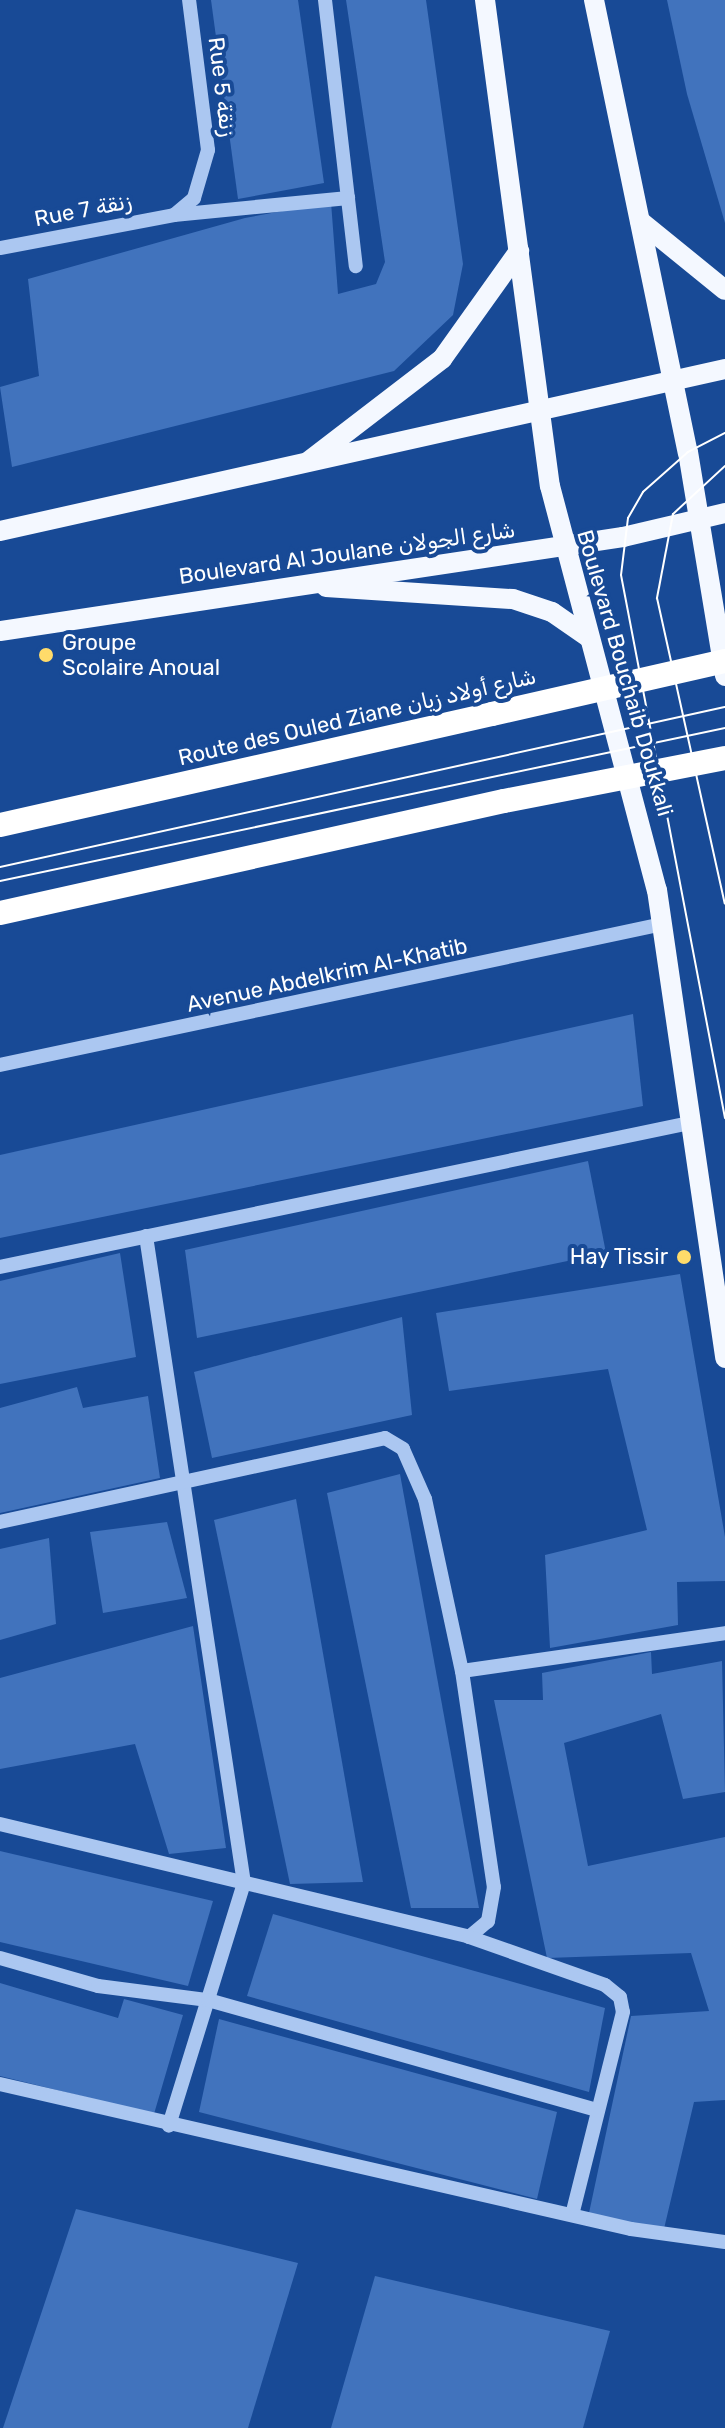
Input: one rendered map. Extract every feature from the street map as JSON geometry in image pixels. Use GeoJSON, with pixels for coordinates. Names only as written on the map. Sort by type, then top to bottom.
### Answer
{"type":"FeatureCollection","features":[{"type":"Feature","properties":{"kind":"highway","name":"Route des Ouled Ziane شارع أولاد زيان"},"geometry":{"type":"LineString","coordinates":[[0,825],[725,661]]}},
{"type":"Feature","properties":{"kind":"highway"},"geometry":{"type":"LineString","coordinates":[[0,913],[504,801],[725,758]]}},
{"type":"Feature","properties":{"kind":"main road","name":"Boulevard Bouchaib Doukkali"},"geometry":{"type":"LineString","coordinates":[[485,0],[538,415],[563,546],[645,833],[663,924],[725,1358]]}},
{"type":"Feature","properties":{"kind":"main road"},"geometry":{"type":"LineString","coordinates":[[594,0],[701,520],[725,676]]}},
{"type":"Feature","properties":{"kind":"main road"},"geometry":{"type":"LineString","coordinates":[[640,221],[725,290]]}},
{"type":"Feature","properties":{"kind":"main road"},"geometry":{"type":"LineString","coordinates":[[296,470],[442,359],[490,301],[519,251]]}},
{"type":"Feature","properties":{"kind":"main road"},"geometry":{"type":"LineString","coordinates":[[0,531],[296,470],[673,384],[725,369]]}},
{"type":"Feature","properties":{"kind":"main road","name":"Boulevard Al Joulane شارع الجولان"},"geometry":{"type":"LineString","coordinates":[[0,631],[283,585],[563,546],[725,513]]}},
{"type":"Feature","properties":{"kind":"main road"},"geometry":{"type":"LineString","coordinates":[[283,585],[513,599],[552,612],[588,637]]}},
{"type":"Feature","properties":{"kind":"street","name":"Rue 5 زنقة"},"geometry":{"type":"LineString","coordinates":[[174,215],[194,198],[208,150],[189,0]]}},
{"type":"Feature","properties":{"kind":"street"},"geometry":{"type":"LineString","coordinates":[[325,0],[356,266]]}},
{"type":"Feature","properties":{"kind":"street","name":"Rue 7 زنقة"},"geometry":{"type":"LineString","coordinates":[[0,248],[174,215],[348,198]]}},
{"type":"Feature","properties":{"kind":"street","name":"Avenue Abdelkrim Al-Khatib"},"geometry":{"type":"LineString","coordinates":[[0,1065],[663,924]]}},
{"type":"Feature","properties":{"kind":"street"},"geometry":{"type":"LineString","coordinates":[[0,1267],[690,1123]]}},
{"type":"Feature","properties":{"kind":"street"},"geometry":{"type":"LineString","coordinates":[[146,1236],[180,1485],[244,1883],[169,2126]]}},
{"type":"Feature","properties":{"kind":"street"},"geometry":{"type":"LineString","coordinates":[[0,1522],[385,1438],[403,1449],[425,1499],[462,1671],[494,1887],[488,1921],[469,1937]]}},
{"type":"Feature","properties":{"kind":"street"},"geometry":{"type":"LineString","coordinates":[[462,1671],[725,1633]]}},
{"type":"Feature","properties":{"kind":"street"},"geometry":{"type":"LineString","coordinates":[[0,1824],[469,1937],[620,1997],[598,2110],[572,2215]]}},
{"type":"Feature","properties":{"kind":"street"},"geometry":{"type":"LineString","coordinates":[[0,1958],[98,1986],[208,2000],[598,2110]]}},
{"type":"Feature","properties":{"kind":"street"},"geometry":{"type":"LineString","coordinates":[[0,2084],[169,2126],[572,2215],[725,2242]]}},
{"type":"Feature","properties":{"kind":"building"},"geometry":{"type":"Polygon","coordinates":[[[211,0],[298,0],[324,183],[238,199],[211,0]]]}},
{"type":"Feature","properties":{"kind":"building"},"geometry":{"type":"Polygon","coordinates":[[[346,0],[426,0],[463,264],[453,315],[394,371],[12,467],[0,387],[39,376],[28,279],[245,218],[331,202],[338,294],[376,284],[385,262],[346,0]]]}},
{"type":"Feature","properties":{"kind":"building"},"geometry":{"type":"Polygon","coordinates":[[[667,0],[725,0],[725,223],[687,94],[667,0]]]}},
{"type":"Feature","properties":{"kind":"building"},"geometry":{"type":"Polygon","coordinates":[[[633,1014],[643,1106],[0,1238],[0,1155],[633,1014]]]}},
{"type":"Feature","properties":{"kind":"building"},"geometry":{"type":"Polygon","coordinates":[[[588,1161],[606,1253],[197,1338],[185,1250],[588,1161]]]}},
{"type":"Feature","properties":{"kind":"building"},"geometry":{"type":"Polygon","coordinates":[[[120,1253],[136,1357],[0,1384],[0,1281],[120,1253]]]}},
{"type":"Feature","properties":{"kind":"building"},"geometry":{"type":"Polygon","coordinates":[[[680,1274],[725,1537],[725,1581],[677,1582],[678,1625],[550,1648],[545,1555],[647,1530],[608,1369],[449,1391],[436,1313],[680,1274]]]}},
{"type":"Feature","properties":{"kind":"building"},"geometry":{"type":"Polygon","coordinates":[[[402,1317],[412,1415],[212,1458],[194,1372],[402,1317]]]}},
{"type":"Feature","properties":{"kind":"building"},"geometry":{"type":"Polygon","coordinates":[[[77,1387],[83,1408],[148,1396],[160,1478],[0,1513],[0,1408],[77,1387]]]}},
{"type":"Feature","properties":{"kind":"building"},"geometry":{"type":"Polygon","coordinates":[[[400,1474],[479,1908],[411,1908],[327,1493],[400,1474]]]}},
{"type":"Feature","properties":{"kind":"building"},"geometry":{"type":"Polygon","coordinates":[[[296,1499],[363,1882],[290,1884],[214,1520],[296,1499]]]}},
{"type":"Feature","properties":{"kind":"building"},"geometry":{"type":"Polygon","coordinates":[[[167,1522],[187,1598],[103,1613],[90,1532],[167,1522]]]}},
{"type":"Feature","properties":{"kind":"building"},"geometry":{"type":"Polygon","coordinates":[[[49,1538],[56,1624],[0,1640],[0,1549],[49,1538]]]}},
{"type":"Feature","properties":{"kind":"building"},"geometry":{"type":"Polygon","coordinates":[[[193,1626],[226,1848],[169,1854],[135,1744],[0,1769],[0,1678],[193,1626]]]}},
{"type":"Feature","properties":{"kind":"building"},"geometry":{"type":"Polygon","coordinates":[[[651,1652],[652,1674],[722,1661],[725,1792],[683,1799],[661,1714],[564,1743],[588,1866],[725,1837],[725,2100],[694,2102],[663,2233],[589,2213],[631,2016],[709,2011],[691,1953],[547,1958],[494,1700],[543,1700],[542,1673],[651,1652]]]}},
{"type":"Feature","properties":{"kind":"building"},"geometry":{"type":"Polygon","coordinates":[[[0,1851],[213,1901],[188,1986],[0,1942],[0,1851]]]}},
{"type":"Feature","properties":{"kind":"building"},"geometry":{"type":"Polygon","coordinates":[[[273,1914],[605,2008],[589,2092],[247,1996],[273,1914]]]}},
{"type":"Feature","properties":{"kind":"building"},"geometry":{"type":"Polygon","coordinates":[[[0,1983],[118,2018],[124,1999],[183,2015],[154,2114],[0,2076],[0,1983]]]}},
{"type":"Feature","properties":{"kind":"building"},"geometry":{"type":"Polygon","coordinates":[[[219,2019],[557,2112],[537,2199],[199,2112],[219,2019]]]}},
{"type":"Feature","properties":{"kind":"building"},"geometry":{"type":"Polygon","coordinates":[[[76,2209],[298,2263],[248,2428],[3,2428],[76,2209]]]}},
{"type":"Feature","properties":{"kind":"building"},"geometry":{"type":"Polygon","coordinates":[[[375,2276],[610,2331],[583,2428],[331,2428],[375,2276]]]}},
{"type":"Feature","properties":{"kind":"tram line"},"geometry":{"type":"LineString","coordinates":[[725,433],[688,452],[643,492],[628,518],[621,575],[725,1118]]}},
{"type":"Feature","properties":{"kind":"tram line"},"geometry":{"type":"LineString","coordinates":[[725,466],[673,514],[657,598],[725,904]]}},
{"type":"Feature","properties":{"kind":"tram line"},"geometry":{"type":"LineString","coordinates":[[0,867],[725,707]]}},
{"type":"Feature","properties":{"kind":"tram line"},"geometry":{"type":"LineString","coordinates":[[0,881],[725,728]]}},
{"type":"Feature","properties":{"kind":"place","name":"Groupe Scolaire Anoual"},"geometry":{"type":"Point","coordinates":[46,655]}},
{"type":"Feature","properties":{"kind":"place","name":"Hay Tissir"},"geometry":{"type":"Point","coordinates":[684,1257]}}]}
